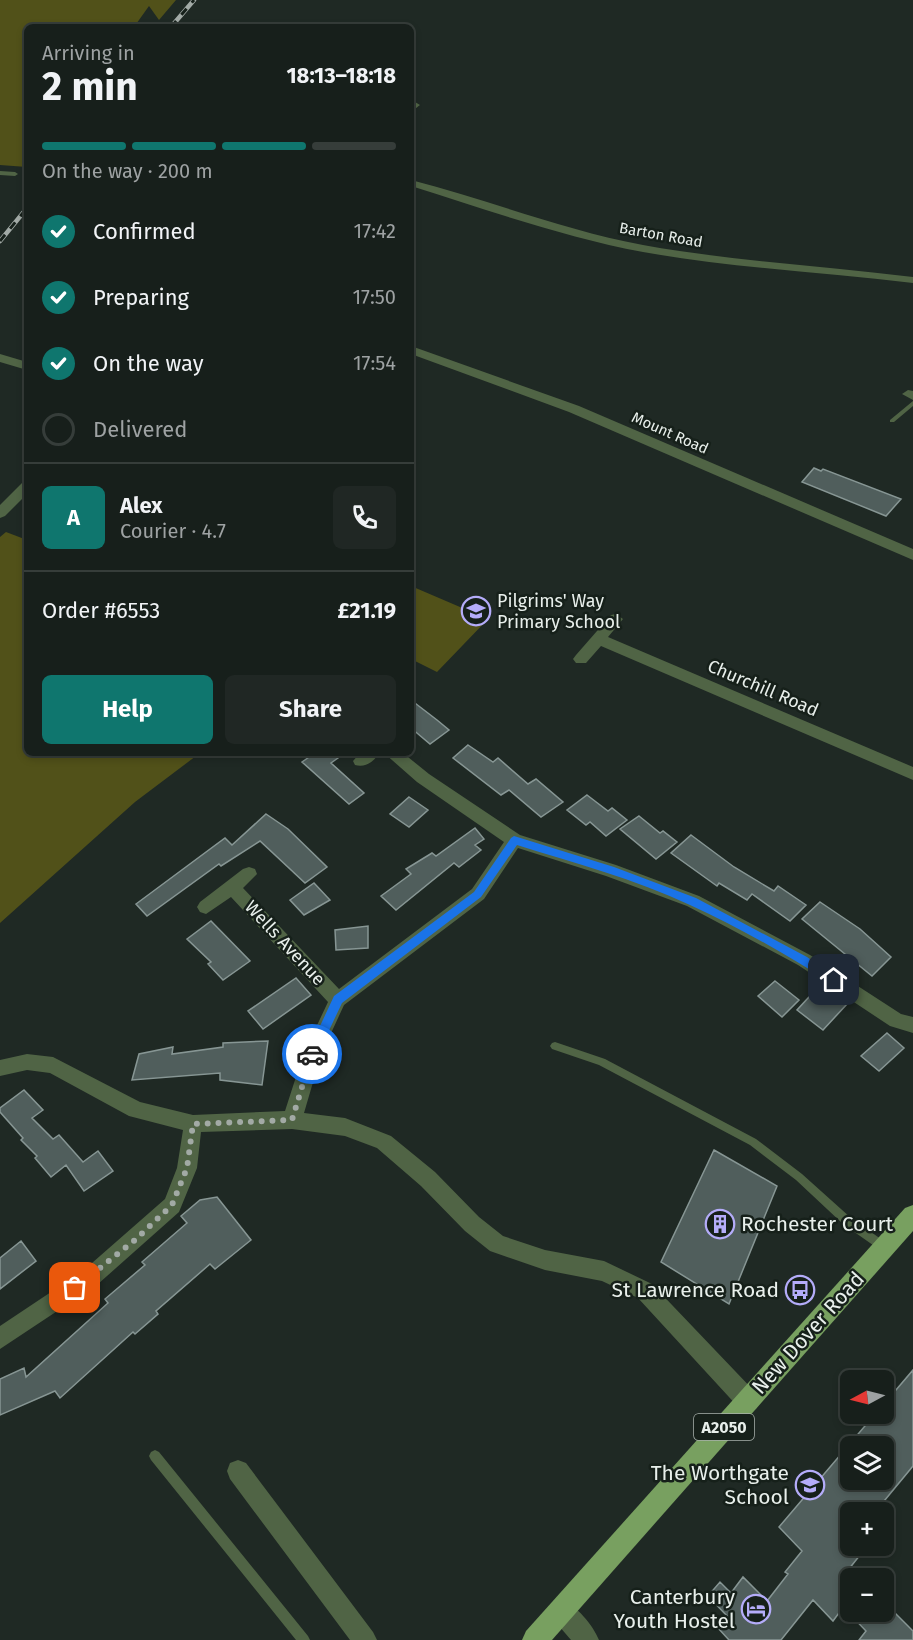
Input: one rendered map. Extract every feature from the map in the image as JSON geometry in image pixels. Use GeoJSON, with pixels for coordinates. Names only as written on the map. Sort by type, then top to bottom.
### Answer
{"type":"FeatureCollection","features":[{"type":"Feature","properties":{"kind":"main road","name":"New Dover Road"},"geometry":{"type":"LineString","coordinates":[[535,1640],[913,1215]]}},
{"type":"Feature","properties":{"kind":"street","name":"Barton Road"},"geometry":{"type":"LineString","coordinates":[[414,184],[574,233],[642,248],[734,263],[913,280]]}},
{"type":"Feature","properties":{"kind":"street","name":"Mount Road"},"geometry":{"type":"LineString","coordinates":[[414,351],[574,409],[736,481],[913,555]]}},
{"type":"Feature","properties":{"kind":"street"},"geometry":{"type":"LineString","coordinates":[[0,358],[24,365]]}},
{"type":"Feature","properties":{"kind":"street"},"geometry":{"type":"LineString","coordinates":[[0,513],[24,489]]}},
{"type":"Feature","properties":{"kind":"street"},"geometry":{"type":"LineString","coordinates":[[581,659],[616,619]]}},
{"type":"Feature","properties":{"kind":"street","name":"Churchill Road"},"geometry":{"type":"LineString","coordinates":[[598,639],[913,774]]}},
{"type":"Feature","properties":{"kind":"street"},"geometry":{"type":"LineString","coordinates":[[396,756],[423,778],[514,840],[610,870],[693,901],[804,960],[896,1020],[913,1025]]}},
{"type":"Feature","properties":{"kind":"street","name":"Wells Avenue"},"geometry":{"type":"LineString","coordinates":[[292,1120],[312,1055],[338,1000],[478,894],[514,840]]}},
{"type":"Feature","properties":{"kind":"street","name":"Wells Avenue"},"geometry":{"type":"LineString","coordinates":[[206,907],[249,874]]}},
{"type":"Feature","properties":{"kind":"street","name":"Wells Avenue"},"geometry":{"type":"LineString","coordinates":[[232,887],[338,1000]]}},
{"type":"Feature","properties":{"kind":"street"},"geometry":{"type":"LineString","coordinates":[[0,1068],[27,1062],[53,1065],[136,1110],[193,1124],[292,1120],[345,1128],[384,1142],[428,1179],[472,1224],[497,1244],[545,1260],[604,1270],[645,1291],[748,1401]]}},
{"type":"Feature","properties":{"kind":"street"},"geometry":{"type":"LineString","coordinates":[[0,1338],[91,1277],[172,1205],[187,1168],[193,1124]]}},
{"type":"Feature","properties":{"kind":"street"},"geometry":{"type":"LineString","coordinates":[[238,1471],[365,1640]]}},
{"type":"Feature","properties":{"kind":"street"},"geometry":{"type":"LineString","coordinates":[[561,1611],[587,1640]]}},
{"type":"Feature","properties":{"kind":"lane"},"geometry":{"type":"LineString","coordinates":[[0,173],[15,174]]}},
{"type":"Feature","properties":{"kind":"lane"},"geometry":{"type":"LineString","coordinates":[[892,421],[911,398]]}},
{"type":"Feature","properties":{"kind":"lane"},"geometry":{"type":"LineString","coordinates":[[555,1046],[602,1062],[753,1142],[799,1177],[847,1221],[884,1247]]}},
{"type":"Feature","properties":{"kind":"lane"},"geometry":{"type":"LineString","coordinates":[[155,1456],[304,1640]]}},
{"type":"Feature","properties":{"kind":"shaded area"},"geometry":{"type":"Polygon","coordinates":[[[0,0],[176,0],[159,20],[149,6],[136,24],[24,24],[24,167],[0,165],[0,0]]]}},
{"type":"Feature","properties":{"kind":"shaded area"},"geometry":{"type":"Polygon","coordinates":[[[6,532],[24,539],[24,756],[196,756],[135,802],[0,923],[0,537],[6,532]]]}},
{"type":"Feature","properties":{"kind":"shaded area"},"geometry":{"type":"Polygon","coordinates":[[[414,587],[488,619],[437,672],[414,660],[414,587]]]}},
{"type":"Feature","properties":{"kind":"building"},"geometry":{"type":"Polygon","coordinates":[[[814,468],[821,471],[823,469],[901,499],[886,516],[802,482],[814,468]]]}},
{"type":"Feature","properties":{"kind":"building"},"geometry":{"type":"Polygon","coordinates":[[[414,702],[449,730],[430,744],[414,731],[414,702]]]}},
{"type":"Feature","properties":{"kind":"building"},"geometry":{"type":"Polygon","coordinates":[[[468,745],[493,762],[498,758],[528,784],[536,779],[563,802],[541,817],[509,790],[501,795],[453,758],[468,745]]]}},
{"type":"Feature","properties":{"kind":"building"},"geometry":{"type":"Polygon","coordinates":[[[311,756],[341,756],[331,763],[364,793],[349,804],[302,762],[311,756]]]}},
{"type":"Feature","properties":{"kind":"building"},"geometry":{"type":"Polygon","coordinates":[[[587,795],[608,811],[612,808],[627,820],[606,836],[590,822],[586,825],[567,810],[587,795]]]}},
{"type":"Feature","properties":{"kind":"building"},"geometry":{"type":"Polygon","coordinates":[[[409,797],[428,810],[409,827],[390,814],[409,797]]]}},
{"type":"Feature","properties":{"kind":"building"},"geometry":{"type":"Polygon","coordinates":[[[266,814],[288,829],[327,867],[305,883],[260,841],[221,866],[219,864],[147,916],[136,904],[225,838],[232,845],[266,814]]]}},
{"type":"Feature","properties":{"kind":"building"},"geometry":{"type":"Polygon","coordinates":[[[639,816],[660,833],[663,831],[677,842],[656,859],[620,829],[639,816]]]}},
{"type":"Feature","properties":{"kind":"building"},"geometry":{"type":"Polygon","coordinates":[[[475,828],[484,839],[475,845],[481,850],[459,867],[454,863],[396,910],[381,896],[411,874],[406,869],[432,853],[436,856],[475,828]]]}},
{"type":"Feature","properties":{"kind":"building"},"geometry":{"type":"Polygon","coordinates":[[[691,835],[734,867],[774,891],[778,886],[806,905],[790,921],[752,894],[747,900],[719,883],[717,886],[671,853],[691,835]]]}},
{"type":"Feature","properties":{"kind":"building"},"geometry":{"type":"Polygon","coordinates":[[[314,883],[330,900],[304,915],[290,900],[314,883]]]}},
{"type":"Feature","properties":{"kind":"building"},"geometry":{"type":"Polygon","coordinates":[[[820,902],[860,929],[891,957],[872,976],[802,919],[820,902]]]}},
{"type":"Feature","properties":{"kind":"building"},"geometry":{"type":"Polygon","coordinates":[[[211,921],[250,961],[223,980],[208,964],[211,962],[187,939],[211,921]]]}},
{"type":"Feature","properties":{"kind":"building"},"geometry":{"type":"Polygon","coordinates":[[[368,926],[368,948],[336,950],[335,930],[368,926]]]}},
{"type":"Feature","properties":{"kind":"building"},"geometry":{"type":"Polygon","coordinates":[[[296,978],[311,995],[263,1029],[248,1011],[296,978]]]}},
{"type":"Feature","properties":{"kind":"building"},"geometry":{"type":"Polygon","coordinates":[[[775,981],[799,1000],[782,1017],[758,996],[775,981]]]}},
{"type":"Feature","properties":{"kind":"building"},"geometry":{"type":"Polygon","coordinates":[[[821,984],[847,1004],[823,1030],[797,1010],[821,984]]]}},
{"type":"Feature","properties":{"kind":"building"},"geometry":{"type":"Polygon","coordinates":[[[887,1033],[904,1048],[879,1071],[861,1056],[887,1033]]]}},
{"type":"Feature","properties":{"kind":"building"},"geometry":{"type":"Polygon","coordinates":[[[268,1041],[262,1085],[220,1080],[220,1073],[132,1080],[139,1054],[173,1047],[172,1054],[223,1047],[223,1043],[268,1041]]]}},
{"type":"Feature","properties":{"kind":"building"},"geometry":{"type":"Polygon","coordinates":[[[24,1090],[43,1110],[32,1118],[53,1139],[59,1135],[83,1162],[98,1151],[113,1171],[84,1191],[66,1165],[51,1177],[35,1158],[37,1156],[21,1140],[23,1138],[0,1112],[0,1108],[24,1090]]]}},
{"type":"Feature","properties":{"kind":"building","name":"Rochester Court"},"geometry":{"type":"Polygon","coordinates":[[[714,1150],[777,1186],[729,1304],[661,1262],[714,1150]]]}},
{"type":"Feature","properties":{"kind":"building"},"geometry":{"type":"Polygon","coordinates":[[[217,1197],[251,1240],[215,1269],[210,1264],[156,1311],[158,1314],[135,1334],[133,1332],[60,1398],[55,1391],[0,1415],[0,1379],[24,1368],[26,1377],[108,1303],[105,1299],[145,1265],[142,1262],[187,1223],[181,1216],[200,1200],[217,1197]]]}},
{"type":"Feature","properties":{"kind":"building"},"geometry":{"type":"Polygon","coordinates":[[[21,1241],[36,1261],[0,1289],[0,1258],[21,1241]]]}},
{"type":"Feature","properties":{"kind":"building"},"geometry":{"type":"Polygon","coordinates":[[[913,1370],[913,1466],[894,1489],[894,1436],[856,1436],[867,1424],[894,1424],[894,1392],[913,1370]]]}},
{"type":"Feature","properties":{"kind":"building"},"geometry":{"type":"Polygon","coordinates":[[[840,1455],[840,1490],[893,1490],[883,1502],[840,1502],[840,1556],[859,1556],[850,1568],[840,1568],[840,1612],[833,1621],[813,1600],[781,1640],[729,1640],[718,1628],[728,1617],[708,1596],[720,1582],[731,1593],[743,1577],[767,1601],[788,1574],[785,1572],[802,1551],[779,1527],[840,1455]]]}},
{"type":"Feature","properties":{"kind":"building"},"geometry":{"type":"Polygon","coordinates":[[[894,1612],[913,1631],[913,1640],[859,1640],[866,1631],[857,1622],[894,1622],[894,1612]]]}},
{"type":"Feature","properties":{"kind":"railway"},"geometry":{"type":"LineString","coordinates":[[174,24],[194,0]]}},
{"type":"Feature","properties":{"kind":"railway"},"geometry":{"type":"LineString","coordinates":[[0,241],[24,212]]}},
{"type":"Feature","properties":{"kind":"way so far"},"geometry":{"type":"LineString","coordinates":[[75,1288],[135,1240],[172,1205],[187,1168],[193,1124],[292,1120],[312,1054]]}},
{"type":"Feature","properties":{"kind":"place","name":"Pilgrims' Way Primary School"},"geometry":{"type":"Point","coordinates":[476,611]}},
{"type":"Feature","properties":{"kind":"place","name":"Rochester Court"},"geometry":{"type":"Point","coordinates":[720,1224]}},
{"type":"Feature","properties":{"kind":"place","name":"St Lawrence Road"},"geometry":{"type":"Point","coordinates":[800,1290]}},
{"type":"Feature","properties":{"kind":"place","name":"The Worthgate School"},"geometry":{"type":"Point","coordinates":[810,1485]}},
{"type":"Feature","properties":{"kind":"place","name":"Canterbury Youth Hostel"},"geometry":{"type":"Point","coordinates":[756,1609]}},
{"type":"Feature","properties":{"kind":"route"},"geometry":{"type":"LineString","coordinates":[[312,1054],[338,1000],[478,894],[514,840],[610,870],[693,901],[804,960],[834,980]]}}]}
